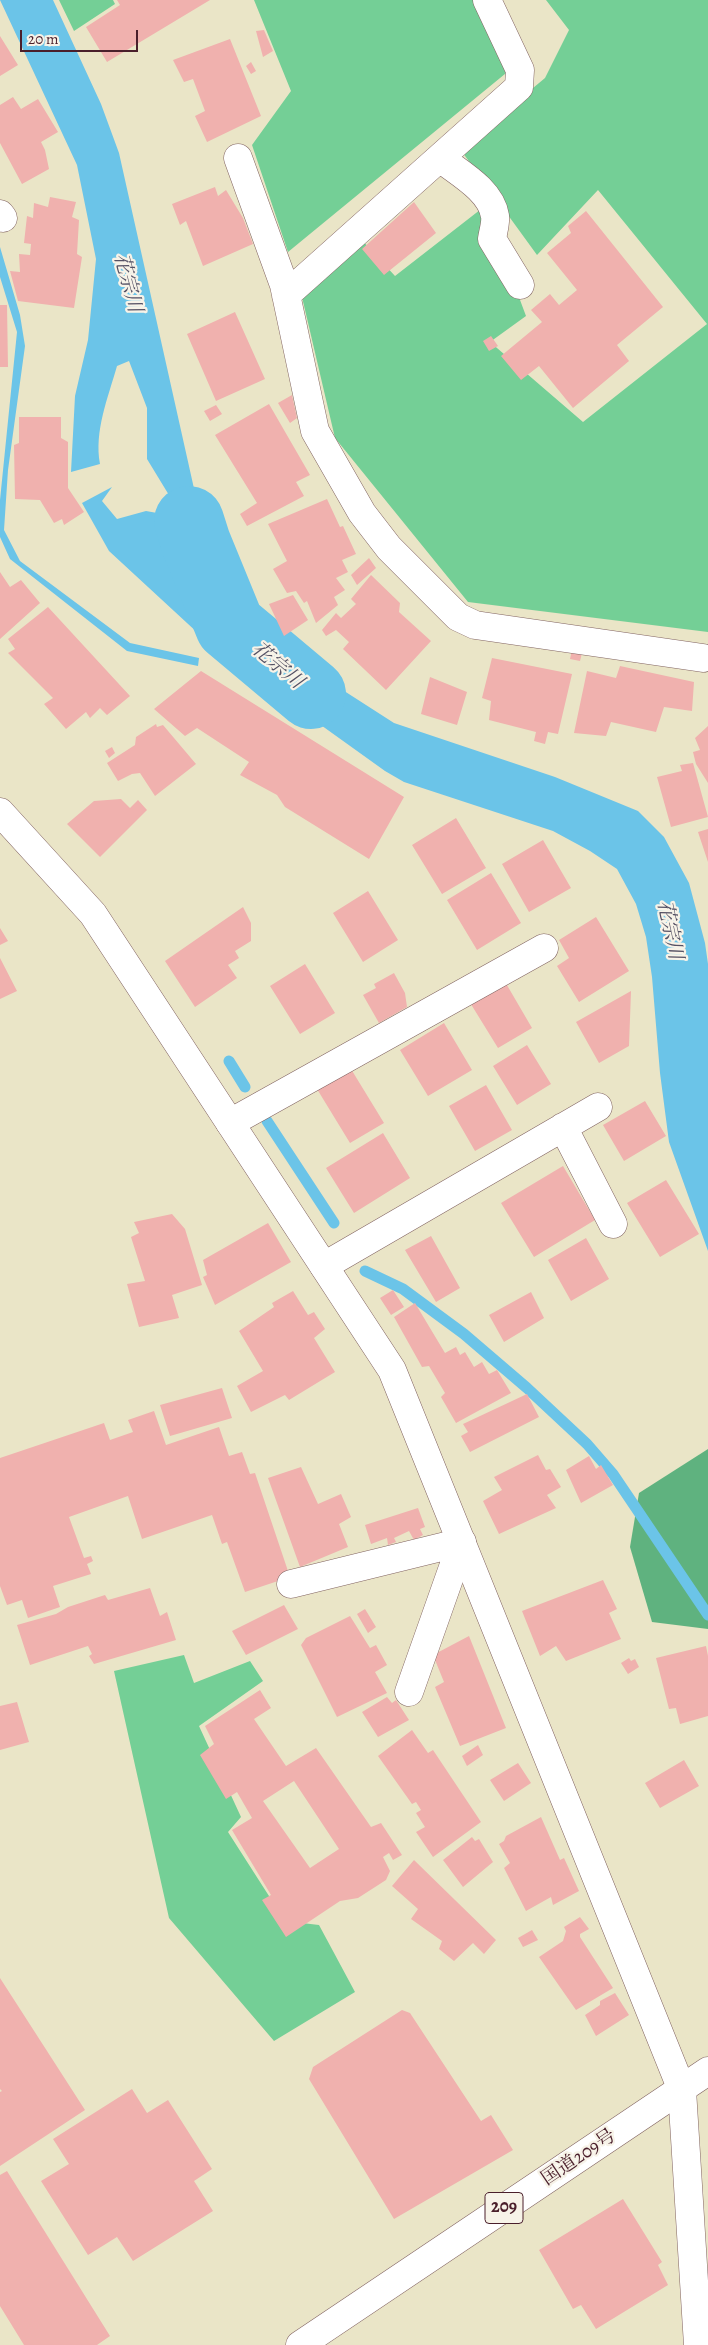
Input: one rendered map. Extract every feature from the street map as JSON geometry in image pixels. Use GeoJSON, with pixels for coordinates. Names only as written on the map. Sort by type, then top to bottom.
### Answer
{"type":"FeatureCollection","features":[{"type":"Feature","properties":{"kind":"main road"},"geometry":{"type":"LineString","coordinates":[[286,295],[519,87],[520,70],[487,0]]}},
{"type":"Feature","properties":{"kind":"main road"},"geometry":{"type":"LineString","coordinates":[[238,158],[286,295],[315,430],[367,520],[389,548],[458,616],[474,625],[703,658]]}},
{"type":"Feature","properties":{"kind":"main road"},"geometry":{"type":"LineString","coordinates":[[440,158],[484,194],[492,205],[496,218],[492,239],[520,285]]}},
{"type":"Feature","properties":{"kind":"main road"},"geometry":{"type":"LineString","coordinates":[[0,812],[93,914],[392,1370],[682,2090],[698,2345]]}},
{"type":"Feature","properties":{"kind":"main road"},"geometry":{"type":"LineString","coordinates":[[230,1123],[544,948]]}},
{"type":"Feature","properties":{"kind":"main road"},"geometry":{"type":"LineString","coordinates":[[324,1266],[598,1106]]}},
{"type":"Feature","properties":{"kind":"main road"},"geometry":{"type":"LineString","coordinates":[[563,1127],[612,1224]]}},
{"type":"Feature","properties":{"kind":"main road"},"geometry":{"type":"LineString","coordinates":[[291,1584],[462,1542]]}},
{"type":"Feature","properties":{"kind":"main road"},"geometry":{"type":"LineString","coordinates":[[409,1692],[462,1542]]}},
{"type":"Feature","properties":{"kind":"main road","name":"国道209号"},"geometry":{"type":"LineString","coordinates":[[300,2345],[708,2071]]}},
{"type":"Feature","properties":{"kind":"green space"},"geometry":{"type":"Polygon","coordinates":[[[59,0],[113,0],[115,4],[74,31],[59,0]]]}},
{"type":"Feature","properties":{"kind":"green space"},"geometry":{"type":"Polygon","coordinates":[[[254,0],[485,0],[511,69],[288,252],[252,145],[291,91],[254,0]]]}},
{"type":"Feature","properties":{"kind":"green space"},"geometry":{"type":"Polygon","coordinates":[[[546,0],[708,0],[708,632],[468,602],[335,438],[302,297],[360,238],[395,276],[485,206],[526,316],[490,342],[583,422],[707,324],[598,190],[537,255],[460,149],[545,78],[569,30],[546,0]]]}},
{"type":"Feature","properties":{"kind":"green space"},"geometry":{"type":"Polygon","coordinates":[[[708,1449],[708,1629],[652,1622],[630,1547],[639,1493],[708,1449]]]}},
{"type":"Feature","properties":{"kind":"green space"},"geometry":{"type":"Polygon","coordinates":[[[184,1655],[194,1683],[250,1661],[263,1681],[199,1726],[241,1817],[228,1832],[285,1921],[319,1925],[355,1992],[274,2041],[169,1918],[114,1671],[184,1655]]]}},
{"type":"Feature","properties":{"kind":"water"},"geometry":{"type":"Polygon","coordinates":[[[0,0],[53,0],[101,104],[119,153],[195,493],[238,599],[200,635],[109,551],[82,503],[112,487],[102,501],[117,519],[146,511],[174,516],[175,505],[147,459],[147,408],[129,361],[117,366],[106,402],[100,427],[100,464],[71,472],[75,396],[88,340],[96,259],[77,165],[0,0]]]}},
{"type":"Feature","properties":{"kind":"water"},"geometry":{"type":"Polygon","coordinates":[[[0,247],[20,315],[25,346],[8,470],[4,530],[20,561],[130,643],[199,658],[198,666],[127,651],[10,559],[0,537],[0,500],[17,332],[0,277],[0,247]]]}},
{"type":"Feature","properties":{"kind":"water"},"geometry":{"type":"Polygon","coordinates":[[[251,616],[324,678],[394,723],[555,777],[638,811],[664,837],[689,883],[705,943],[708,964],[708,1251],[669,1142],[660,1073],[652,977],[646,937],[636,904],[617,869],[590,851],[553,831],[404,782],[385,771],[219,652],[251,616]]]}},
{"type":"Feature","properties":{"kind":"building"},"geometry":{"type":"Polygon","coordinates":[[[117,0],[210,0],[107,62],[86,27],[120,5],[117,0]]]}},
{"type":"Feature","properties":{"kind":"building"},"geometry":{"type":"Polygon","coordinates":[[[264,30],[273,51],[263,57],[256,31],[264,30]]]}},
{"type":"Feature","properties":{"kind":"building"},"geometry":{"type":"Polygon","coordinates":[[[0,36],[18,65],[0,76],[0,36]]]}},
{"type":"Feature","properties":{"kind":"building"},"geometry":{"type":"Polygon","coordinates":[[[230,39],[261,116],[207,142],[195,116],[205,111],[193,79],[184,82],[173,60],[230,39]]]}},
{"type":"Feature","properties":{"kind":"building"},"geometry":{"type":"Polygon","coordinates":[[[251,62],[256,71],[251,74],[246,66],[251,62]]]}},
{"type":"Feature","properties":{"kind":"building"},"geometry":{"type":"Polygon","coordinates":[[[13,97],[21,109],[38,99],[58,132],[41,142],[45,150],[49,169],[22,184],[0,143],[0,105],[13,97]]]}},
{"type":"Feature","properties":{"kind":"building"},"geometry":{"type":"Polygon","coordinates":[[[215,187],[218,196],[226,190],[243,218],[253,244],[203,266],[186,221],[180,225],[172,204],[215,187]]]}},
{"type":"Feature","properties":{"kind":"building"},"geometry":{"type":"Polygon","coordinates":[[[50,197],[76,202],[72,217],[79,220],[77,254],[82,257],[74,308],[18,301],[10,271],[20,272],[19,254],[30,255],[31,244],[24,243],[27,216],[33,218],[34,203],[48,207],[50,197]]]}},
{"type":"Feature","properties":{"kind":"building"},"geometry":{"type":"Polygon","coordinates":[[[414,202],[436,233],[384,275],[362,249],[414,202]]]}},
{"type":"Feature","properties":{"kind":"building"},"geometry":{"type":"Polygon","coordinates":[[[586,211],[663,307],[617,345],[629,361],[573,408],[539,366],[521,380],[501,356],[542,322],[531,310],[550,294],[559,305],[577,290],[547,253],[571,233],[568,226],[586,211]]]}},
{"type":"Feature","properties":{"kind":"building"},"geometry":{"type":"Polygon","coordinates":[[[0,305],[7,305],[8,367],[0,367],[0,305]]]}},
{"type":"Feature","properties":{"kind":"building"},"geometry":{"type":"Polygon","coordinates":[[[235,312],[265,379],[216,401],[187,334],[235,312]]]}},
{"type":"Feature","properties":{"kind":"building"},"geometry":{"type":"Polygon","coordinates":[[[491,336],[498,346],[489,351],[483,341],[491,336]]]}},
{"type":"Feature","properties":{"kind":"building"},"geometry":{"type":"Polygon","coordinates":[[[292,395],[297,418],[290,423],[278,403],[292,395]]]}},
{"type":"Feature","properties":{"kind":"building"},"geometry":{"type":"Polygon","coordinates":[[[269,404],[310,475],[296,482],[304,496],[247,526],[240,514],[257,503],[215,435],[269,404]]]}},
{"type":"Feature","properties":{"kind":"building"},"geometry":{"type":"Polygon","coordinates":[[[216,405],[222,414],[210,421],[204,411],[216,405]]]}},
{"type":"Feature","properties":{"kind":"building"},"geometry":{"type":"Polygon","coordinates":[[[19,417],[61,417],[61,438],[68,442],[68,488],[84,512],[64,525],[62,519],[54,523],[40,500],[15,499],[14,445],[19,443],[19,417]]]}},
{"type":"Feature","properties":{"kind":"building"},"geometry":{"type":"Polygon","coordinates":[[[327,499],[340,527],[343,526],[356,554],[342,560],[348,572],[336,578],[345,590],[334,597],[338,605],[316,623],[307,601],[304,603],[296,591],[287,593],[273,569],[287,561],[268,524],[327,499]]]}},
{"type":"Feature","properties":{"kind":"building"},"geometry":{"type":"Polygon","coordinates":[[[369,558],[376,568],[357,585],[351,575],[369,558]]]}},
{"type":"Feature","properties":{"kind":"building"},"geometry":{"type":"Polygon","coordinates":[[[0,572],[10,587],[21,580],[40,603],[0,639],[0,572]]]}},
{"type":"Feature","properties":{"kind":"building"},"geometry":{"type":"Polygon","coordinates":[[[371,575],[400,603],[399,612],[431,641],[386,690],[343,649],[349,642],[336,630],[326,636],[322,630],[336,613],[341,618],[356,604],[351,599],[371,575]]]}},
{"type":"Feature","properties":{"kind":"building"},"geometry":{"type":"Polygon","coordinates":[[[293,595],[308,620],[284,636],[269,604],[293,595]]]}},
{"type":"Feature","properties":{"kind":"building"},"geometry":{"type":"Polygon","coordinates":[[[48,607],[130,696],[107,715],[100,708],[90,718],[86,712],[66,729],[44,704],[53,698],[8,653],[15,649],[8,639],[48,607]]]}},
{"type":"Feature","properties":{"kind":"building"},"geometry":{"type":"Polygon","coordinates":[[[572,650],[582,653],[580,661],[570,659],[572,650]]]}},
{"type":"Feature","properties":{"kind":"building"},"geometry":{"type":"Polygon","coordinates":[[[492,658],[572,674],[558,734],[548,732],[545,744],[534,741],[536,732],[489,720],[491,701],[482,698],[492,658]]]}},
{"type":"Feature","properties":{"kind":"building"},"geometry":{"type":"Polygon","coordinates":[[[620,666],[694,682],[692,711],[664,707],[656,732],[611,722],[606,736],[574,733],[587,671],[616,678],[620,666]]]}},
{"type":"Feature","properties":{"kind":"building"},"geometry":{"type":"Polygon","coordinates":[[[201,671],[404,797],[369,859],[285,807],[277,795],[240,775],[249,762],[197,728],[185,736],[154,709],[201,671]]]}},
{"type":"Feature","properties":{"kind":"building"},"geometry":{"type":"Polygon","coordinates":[[[430,677],[467,692],[457,725],[421,714],[430,677]]]}},
{"type":"Feature","properties":{"kind":"building"},"geometry":{"type":"Polygon","coordinates":[[[156,724],[157,727],[163,725],[196,764],[155,796],[140,773],[132,774],[118,781],[107,763],[135,745],[136,737],[156,724]]]}},
{"type":"Feature","properties":{"kind":"building"},"geometry":{"type":"Polygon","coordinates":[[[708,726],[708,783],[696,764],[693,752],[700,750],[695,738],[708,726]]]}},
{"type":"Feature","properties":{"kind":"building"},"geometry":{"type":"Polygon","coordinates":[[[112,747],[115,753],[109,758],[105,751],[112,747]]]}},
{"type":"Feature","properties":{"kind":"building"},"geometry":{"type":"Polygon","coordinates":[[[693,763],[708,817],[671,827],[657,777],[682,771],[680,765],[693,763]]]}},
{"type":"Feature","properties":{"kind":"building"},"geometry":{"type":"Polygon","coordinates":[[[121,799],[130,808],[138,800],[147,810],[100,857],[67,824],[94,801],[121,799]]]}},
{"type":"Feature","properties":{"kind":"building"},"geometry":{"type":"Polygon","coordinates":[[[456,818],[486,868],[442,894],[412,845],[456,818]]]}},
{"type":"Feature","properties":{"kind":"building"},"geometry":{"type":"Polygon","coordinates":[[[708,829],[708,862],[698,832],[708,829]]]}},
{"type":"Feature","properties":{"kind":"building"},"geometry":{"type":"Polygon","coordinates":[[[543,840],[571,888],[529,912],[502,864],[543,840]]]}},
{"type":"Feature","properties":{"kind":"building"},"geometry":{"type":"Polygon","coordinates":[[[491,873],[521,923],[477,950],[447,900],[491,873]]]}},
{"type":"Feature","properties":{"kind":"building"},"geometry":{"type":"Polygon","coordinates":[[[368,891],[398,940],[363,962],[333,913],[368,891]]]}},
{"type":"Feature","properties":{"kind":"building"},"geometry":{"type":"Polygon","coordinates":[[[243,907],[251,923],[251,941],[235,951],[239,958],[228,965],[237,978],[195,1007],[165,961],[243,907]]]}},
{"type":"Feature","properties":{"kind":"building"},"geometry":{"type":"Polygon","coordinates":[[[596,917],[629,971],[579,1002],[557,966],[569,958],[559,940],[596,917]]]}},
{"type":"Feature","properties":{"kind":"building"},"geometry":{"type":"Polygon","coordinates":[[[0,928],[8,941],[0,945],[0,928]]]}},
{"type":"Feature","properties":{"kind":"building"},"geometry":{"type":"Polygon","coordinates":[[[0,958],[17,991],[0,999],[0,958]]]}},
{"type":"Feature","properties":{"kind":"building"},"geometry":{"type":"Polygon","coordinates":[[[305,964],[335,1013],[300,1034],[270,986],[305,964]]]}},
{"type":"Feature","properties":{"kind":"building"},"geometry":{"type":"Polygon","coordinates":[[[394,973],[405,993],[407,1007],[379,1023],[363,995],[376,988],[374,984],[394,973]]]}},
{"type":"Feature","properties":{"kind":"building"},"geometry":{"type":"Polygon","coordinates":[[[504,980],[532,1028],[498,1048],[469,1001],[504,980]]]}},
{"type":"Feature","properties":{"kind":"building"},"geometry":{"type":"Polygon","coordinates":[[[631,991],[629,1046],[599,1063],[576,1022],[631,991]]]}},
{"type":"Feature","properties":{"kind":"building"},"geometry":{"type":"Polygon","coordinates":[[[444,1023],[472,1070],[428,1096],[400,1050],[444,1023]]]}},
{"type":"Feature","properties":{"kind":"building"},"geometry":{"type":"Polygon","coordinates":[[[527,1045],[551,1084],[517,1105],[493,1066],[527,1045]]]}},
{"type":"Feature","properties":{"kind":"building"},"geometry":{"type":"Polygon","coordinates":[[[351,1069],[384,1123],[350,1143],[317,1089],[351,1069]]]}},
{"type":"Feature","properties":{"kind":"building"},"geometry":{"type":"Polygon","coordinates":[[[486,1085],[512,1130],[475,1151],[449,1106],[486,1085]]]}},
{"type":"Feature","properties":{"kind":"building"},"geometry":{"type":"Polygon","coordinates":[[[645,1101],[666,1136],[624,1161],[603,1125],[645,1101]]]}},
{"type":"Feature","properties":{"kind":"building"},"geometry":{"type":"Polygon","coordinates":[[[383,1133],[410,1178],[354,1213],[326,1168],[383,1133]]]}},
{"type":"Feature","properties":{"kind":"building"},"geometry":{"type":"Polygon","coordinates":[[[563,1166],[595,1220],[534,1257],[501,1203],[563,1166]]]}},
{"type":"Feature","properties":{"kind":"building"},"geometry":{"type":"Polygon","coordinates":[[[666,1180],[699,1234],[660,1257],[627,1203],[666,1180]]]}},
{"type":"Feature","properties":{"kind":"building"},"geometry":{"type":"Polygon","coordinates":[[[172,1214],[185,1229],[202,1285],[172,1295],[179,1318],[139,1327],[127,1284],[145,1281],[131,1237],[139,1233],[134,1222],[172,1214]]]}},
{"type":"Feature","properties":{"kind":"building"},"geometry":{"type":"Polygon","coordinates":[[[268,1223],[291,1262],[215,1305],[203,1277],[207,1275],[203,1260],[268,1223]]]}},
{"type":"Feature","properties":{"kind":"building"},"geometry":{"type":"Polygon","coordinates":[[[431,1236],[460,1288],[436,1302],[405,1250],[431,1236]]]}},
{"type":"Feature","properties":{"kind":"building"},"geometry":{"type":"Polygon","coordinates":[[[586,1238],[609,1279],[571,1301],[548,1260],[586,1238]]]}},
{"type":"Feature","properties":{"kind":"building"},"geometry":{"type":"Polygon","coordinates":[[[393,1290],[404,1307],[391,1315],[380,1298],[393,1290]]]}},
{"type":"Feature","properties":{"kind":"building"},"geometry":{"type":"Polygon","coordinates":[[[293,1291],[308,1315],[314,1312],[325,1329],[314,1338],[335,1372],[289,1400],[285,1395],[251,1412],[237,1386],[263,1371],[239,1331],[274,1307],[272,1303],[293,1291]]]}},
{"type":"Feature","properties":{"kind":"building"},"geometry":{"type":"Polygon","coordinates":[[[531,1292],[544,1318],[504,1342],[489,1315],[531,1292]]]}},
{"type":"Feature","properties":{"kind":"building"},"geometry":{"type":"Polygon","coordinates":[[[415,1303],[445,1353],[456,1347],[460,1355],[465,1352],[474,1367],[482,1362],[489,1374],[497,1370],[511,1393],[456,1423],[441,1397],[445,1393],[429,1366],[422,1367],[394,1317],[415,1303]]]}},
{"type":"Feature","properties":{"kind":"building"},"geometry":{"type":"Polygon","coordinates":[[[222,1388],[232,1418],[170,1436],[160,1405],[222,1388]]]}},
{"type":"Feature","properties":{"kind":"building"},"geometry":{"type":"Polygon","coordinates":[[[527,1394],[539,1417],[470,1452],[461,1436],[468,1432],[463,1424],[527,1394]]]}},
{"type":"Feature","properties":{"kind":"building"},"geometry":{"type":"Polygon","coordinates":[[[154,1411],[166,1445],[219,1427],[229,1456],[242,1452],[250,1474],[255,1473],[290,1577],[245,1592],[227,1542],[222,1544],[212,1515],[142,1539],[128,1496],[69,1517],[84,1558],[91,1556],[93,1561],[87,1564],[91,1574],[53,1586],[60,1607],[28,1618],[22,1600],[7,1605],[0,1586],[0,1458],[104,1423],[110,1440],[133,1432],[128,1420],[154,1411]]]}},
{"type":"Feature","properties":{"kind":"building"},"geometry":{"type":"Polygon","coordinates":[[[538,1455],[546,1470],[550,1469],[561,1487],[547,1495],[556,1508],[499,1534],[483,1501],[502,1490],[494,1477],[538,1455]]]}},
{"type":"Feature","properties":{"kind":"building"},"geometry":{"type":"Polygon","coordinates":[[[589,1456],[596,1469],[601,1465],[613,1485],[581,1503],[566,1470],[589,1456]]]}},
{"type":"Feature","properties":{"kind":"building"},"geometry":{"type":"Polygon","coordinates":[[[301,1467],[318,1504],[341,1494],[351,1517],[339,1524],[348,1547],[300,1567],[268,1478],[301,1467]]]}},
{"type":"Feature","properties":{"kind":"building"},"geometry":{"type":"Polygon","coordinates":[[[418,1508],[425,1527],[420,1529],[423,1535],[414,1540],[409,1531],[394,1538],[396,1542],[388,1545],[387,1538],[371,1544],[365,1525],[418,1508]]]}},
{"type":"Feature","properties":{"kind":"building"},"geometry":{"type":"Polygon","coordinates":[[[603,1580],[617,1609],[609,1613],[621,1639],[566,1661],[556,1646],[540,1656],[522,1611],[603,1580]]]}},
{"type":"Feature","properties":{"kind":"building"},"geometry":{"type":"Polygon","coordinates":[[[150,1588],[160,1616],[167,1612],[176,1640],[94,1664],[89,1656],[92,1654],[88,1646],[30,1665],[17,1625],[56,1614],[68,1607],[105,1595],[108,1600],[150,1588]]]}},
{"type":"Feature","properties":{"kind":"building"},"geometry":{"type":"Polygon","coordinates":[[[284,1605],[298,1629],[246,1655],[232,1631],[284,1605]]]}},
{"type":"Feature","properties":{"kind":"building"},"geometry":{"type":"Polygon","coordinates":[[[365,1609],[376,1627],[368,1633],[357,1614],[365,1609]]]}},
{"type":"Feature","properties":{"kind":"building"},"geometry":{"type":"Polygon","coordinates":[[[350,1616],[370,1648],[376,1645],[387,1665],[375,1672],[387,1693],[337,1717],[301,1645],[306,1638],[350,1616]]]}},
{"type":"Feature","properties":{"kind":"building"},"geometry":{"type":"Polygon","coordinates":[[[469,1636],[506,1728],[460,1746],[435,1687],[444,1682],[433,1655],[469,1636]]]}},
{"type":"Feature","properties":{"kind":"building"},"geometry":{"type":"Polygon","coordinates":[[[706,1646],[708,1656],[708,1716],[680,1724],[676,1708],[669,1709],[656,1658],[706,1646]]]}},
{"type":"Feature","properties":{"kind":"building"},"geometry":{"type":"Polygon","coordinates":[[[629,1658],[631,1661],[635,1659],[639,1667],[628,1674],[621,1663],[629,1658]]]}},
{"type":"Feature","properties":{"kind":"building"},"geometry":{"type":"Polygon","coordinates":[[[260,1690],[271,1708],[254,1719],[286,1766],[316,1748],[371,1827],[381,1823],[402,1855],[393,1860],[389,1853],[383,1857],[390,1871],[386,1880],[358,1898],[340,1901],[286,1937],[262,1900],[271,1895],[232,1830],[252,1818],[237,1792],[226,1799],[200,1755],[214,1744],[205,1726],[260,1690]],[[294,1781],[263,1801],[310,1868],[339,1849],[294,1781]]]}},
{"type":"Feature","properties":{"kind":"building"},"geometry":{"type":"Polygon","coordinates":[[[387,1697],[392,1703],[396,1700],[409,1720],[378,1737],[362,1712],[387,1697]]]}},
{"type":"Feature","properties":{"kind":"building"},"geometry":{"type":"Polygon","coordinates":[[[17,1702],[29,1742],[0,1750],[0,1706],[17,1702]]]}},
{"type":"Feature","properties":{"kind":"building"},"geometry":{"type":"Polygon","coordinates":[[[412,1730],[428,1753],[433,1750],[481,1822],[433,1857],[416,1832],[425,1827],[416,1813],[421,1810],[416,1802],[412,1804],[378,1756],[412,1730]]]}},
{"type":"Feature","properties":{"kind":"building"},"geometry":{"type":"Polygon","coordinates":[[[478,1745],[483,1755],[467,1766],[462,1756],[478,1745]]]}},
{"type":"Feature","properties":{"kind":"building"},"geometry":{"type":"Polygon","coordinates":[[[684,1760],[699,1786],[660,1808],[645,1783],[684,1760]]]}},
{"type":"Feature","properties":{"kind":"building"},"geometry":{"type":"Polygon","coordinates":[[[518,1763],[531,1783],[504,1801],[490,1780],[518,1763]]]}},
{"type":"Feature","properties":{"kind":"building"},"geometry":{"type":"Polygon","coordinates":[[[541,1817],[560,1860],[564,1858],[579,1891],[553,1905],[551,1897],[526,1911],[504,1868],[510,1863],[499,1844],[504,1841],[506,1836],[541,1817]]]}},
{"type":"Feature","properties":{"kind":"building"},"geometry":{"type":"Polygon","coordinates":[[[472,1837],[475,1841],[479,1839],[493,1862],[463,1887],[443,1860],[472,1837]]]}},
{"type":"Feature","properties":{"kind":"building"},"geometry":{"type":"Polygon","coordinates":[[[414,1860],[496,1940],[484,1954],[473,1943],[454,1961],[439,1949],[442,1941],[411,1919],[418,1909],[392,1886],[414,1860]]]}},
{"type":"Feature","properties":{"kind":"building"},"geometry":{"type":"Polygon","coordinates":[[[580,1917],[589,1929],[580,1934],[580,1937],[613,1988],[576,2010],[539,1957],[563,1941],[566,1931],[564,1927],[580,1917]]]}},
{"type":"Feature","properties":{"kind":"building"},"geometry":{"type":"Polygon","coordinates":[[[532,1930],[538,1940],[523,1947],[518,1938],[532,1930]]]}},
{"type":"Feature","properties":{"kind":"building"},"geometry":{"type":"Polygon","coordinates":[[[0,1978],[85,2110],[0,2166],[0,2092],[2,2091],[0,2089],[0,1978]]]}},
{"type":"Feature","properties":{"kind":"building"},"geometry":{"type":"Polygon","coordinates":[[[615,1993],[629,2015],[596,2036],[585,2015],[600,2005],[600,2001],[615,1993]]]}},
{"type":"Feature","properties":{"kind":"building"},"geometry":{"type":"Polygon","coordinates":[[[402,2010],[410,2013],[481,2121],[491,2115],[513,2150],[394,2219],[309,2079],[313,2067],[402,2010]]]}},
{"type":"Feature","properties":{"kind":"building"},"geometry":{"type":"Polygon","coordinates":[[[132,2089],[147,2113],[168,2100],[212,2169],[194,2181],[213,2211],[133,2261],[117,2237],[88,2255],[41,2181],[69,2164],[53,2139],[132,2089]]]}},
{"type":"Feature","properties":{"kind":"building"},"geometry":{"type":"Polygon","coordinates":[[[7,2171],[110,2336],[97,2345],[24,2345],[0,2306],[0,2175],[7,2171]]]}},
{"type":"Feature","properties":{"kind":"building"},"geometry":{"type":"Polygon","coordinates":[[[623,2199],[662,2262],[658,2265],[668,2285],[596,2329],[581,2305],[573,2309],[539,2250],[623,2199]]]}},
{"type":"Feature","properties":{"kind":"waterway","name":"花宗川"},"geometry":{"type":"LineString","coordinates":[[189,521],[230,626],[311,694]]}},
{"type":"Feature","properties":{"kind":"waterway"},"geometry":{"type":"LineString","coordinates":[[229,1061],[245,1087]]}},
{"type":"Feature","properties":{"kind":"waterway"},"geometry":{"type":"LineString","coordinates":[[267,1121],[334,1223]]}},
{"type":"Feature","properties":{"kind":"waterway"},"geometry":{"type":"LineString","coordinates":[[365,1271],[403,1289],[464,1334],[527,1388],[587,1444],[613,1474],[708,1615]]}}]}
